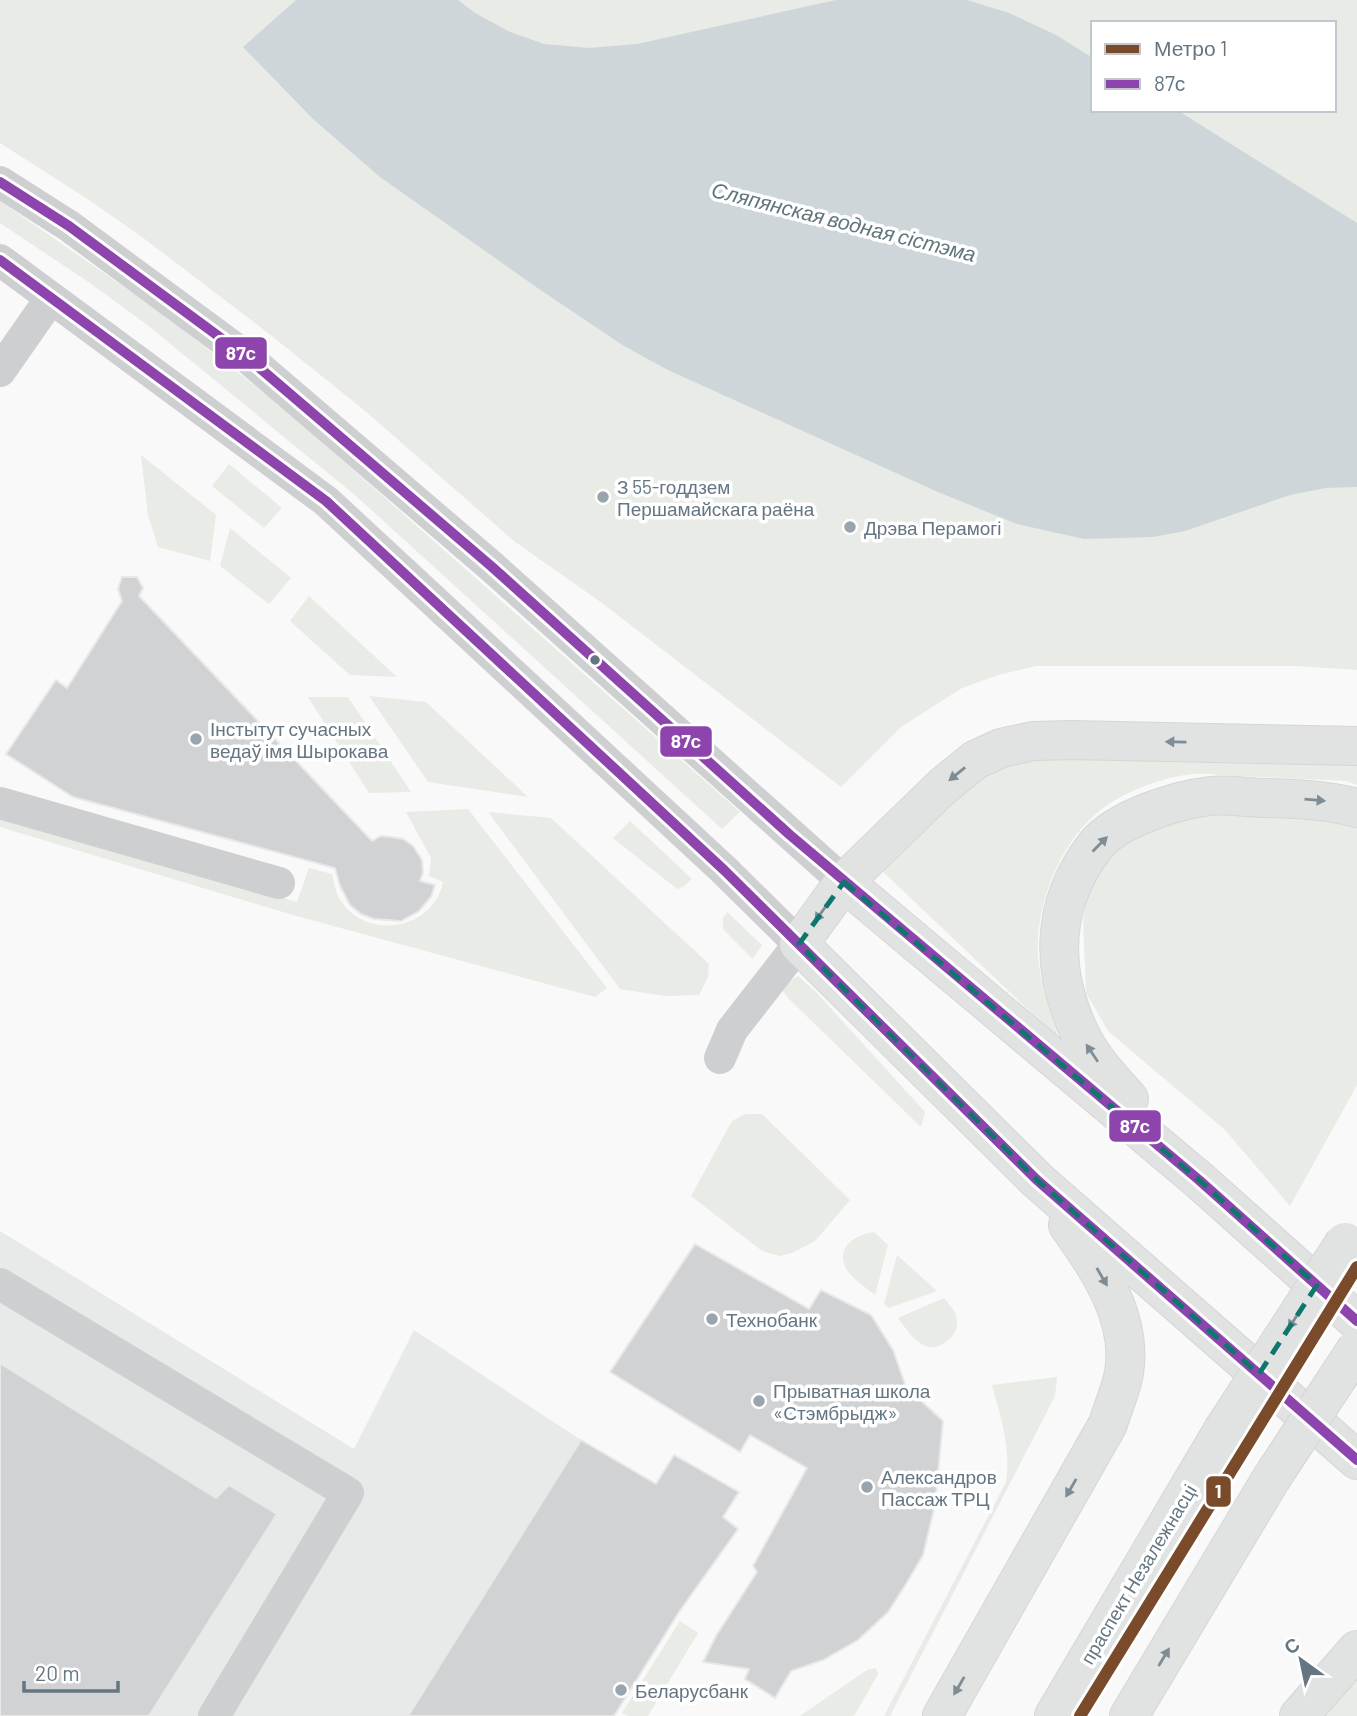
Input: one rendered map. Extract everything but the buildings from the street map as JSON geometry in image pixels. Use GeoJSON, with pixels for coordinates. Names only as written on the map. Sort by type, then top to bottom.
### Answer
{"type":"FeatureCollection","features":[{"type":"Feature","properties":{"kind":"main road"},"geometry":{"type":"LineString","coordinates":[[1357,746],[1071,740],[1033,741],[1001,748],[975,760],[943,786],[844,882],[799,944],[1037,1180],[1357,1460]]}},
{"type":"Feature","properties":{"kind":"main road"},"geometry":{"type":"LineString","coordinates":[[1199,1180],[1107,1074],[1081,1037],[1063,985],[1058,955],[1059,929],[1065,900],[1096,845],[1121,825],[1174,804],[1210,796],[1320,800],[1357,808]]}},
{"type":"Feature","properties":{"kind":"main road"},"geometry":{"type":"LineString","coordinates":[[844,882],[1199,1180],[1357,1321]]}},
{"type":"Feature","properties":{"kind":"main road"},"geometry":{"type":"LineString","coordinates":[[942,1716],[1108,1424],[1124,1373],[1126,1350],[1117,1307],[1105,1281],[1037,1180]]}},
{"type":"Feature","properties":{"kind":"main road","name":"праспект Незалежнасці"},"geometry":{"type":"LineString","coordinates":[[1054,1716],[1223,1430],[1351,1231]]}},
{"type":"Feature","properties":{"kind":"main road"},"geometry":{"type":"LineString","coordinates":[[1129,1716],[1270,1479],[1357,1348]]}},
{"type":"Feature","properties":{"kind":"main road"},"geometry":{"type":"LineString","coordinates":[[1299,1716],[1357,1650]]}},
{"type":"Feature","properties":{"kind":"street"},"geometry":{"type":"LineString","coordinates":[[0,182],[69,226],[248,358],[491,566],[844,882]]}},
{"type":"Feature","properties":{"kind":"street"},"geometry":{"type":"LineString","coordinates":[[0,260],[326,501],[724,870],[799,944],[732,1030],[720,1058]]}},
{"type":"Feature","properties":{"kind":"street"},"geometry":{"type":"LineString","coordinates":[[0,371],[51,298]]}},
{"type":"Feature","properties":{"kind":"street"},"geometry":{"type":"LineString","coordinates":[[0,803],[279,883]]}},
{"type":"Feature","properties":{"kind":"street"},"geometry":{"type":"LineString","coordinates":[[0,1284],[348,1493],[214,1716]]}},
{"type":"Feature","properties":{"kind":"highlighted area"},"geometry":{"type":"Polygon","coordinates":[[[844,882],[1199,1180],[1317,1285],[1259,1374],[1037,1180],[799,944],[844,882]]]}},
{"type":"Feature","properties":{"kind":"shaded area"},"geometry":{"type":"Polygon","coordinates":[[[0,0],[1357,0],[1357,670],[1296,666],[1036,666],[998,675],[962,688],[901,727],[841,787],[602,603],[514,541],[364,410],[268,333],[89,200],[0,143],[0,0]]]}},
{"type":"Feature","properties":{"kind":"shaded area"},"geometry":{"type":"Polygon","coordinates":[[[0,201],[153,307],[280,405],[740,812],[722,829],[356,496],[146,324],[0,223],[0,201]]]}},
{"type":"Feature","properties":{"kind":"shaded area"},"geometry":{"type":"Polygon","coordinates":[[[141,455],[216,515],[210,561],[158,547],[148,515],[141,455]]]}},
{"type":"Feature","properties":{"kind":"shaded area"},"geometry":{"type":"Polygon","coordinates":[[[229,464],[282,508],[264,528],[212,486],[229,464]]]}},
{"type":"Feature","properties":{"kind":"shaded area"},"geometry":{"type":"Polygon","coordinates":[[[230,528],[291,578],[269,604],[220,566],[230,528]]]}},
{"type":"Feature","properties":{"kind":"shaded area"},"geometry":{"type":"Polygon","coordinates":[[[309,596],[397,677],[350,675],[290,621],[309,596]]]}},
{"type":"Feature","properties":{"kind":"shaded area"},"geometry":{"type":"Polygon","coordinates":[[[369,696],[426,702],[528,797],[428,782],[369,696]]]}},
{"type":"Feature","properties":{"kind":"shaded area"},"geometry":{"type":"Polygon","coordinates":[[[308,697],[348,697],[411,792],[369,793],[308,697]]]}},
{"type":"Feature","properties":{"kind":"shaded area"},"geometry":{"type":"Polygon","coordinates":[[[998,758],[1357,759],[1357,785],[1347,781],[1193,774],[1142,787],[1117,799],[1096,814],[1082,827],[1060,860],[1040,918],[1039,968],[1059,1039],[878,867],[998,758]]]}},
{"type":"Feature","properties":{"kind":"shaded area"},"geometry":{"type":"Polygon","coordinates":[[[468,809],[607,988],[595,997],[293,915],[0,827],[0,814],[297,902],[309,868],[332,874],[338,896],[349,911],[363,920],[379,925],[396,925],[412,921],[426,912],[437,899],[443,882],[429,876],[431,858],[406,812],[468,809]]]}},
{"type":"Feature","properties":{"kind":"shaded area"},"geometry":{"type":"Polygon","coordinates":[[[488,812],[551,818],[709,964],[708,977],[699,995],[665,996],[620,989],[488,812]]]}},
{"type":"Feature","properties":{"kind":"shaded area"},"geometry":{"type":"Polygon","coordinates":[[[1203,812],[1337,821],[1357,826],[1357,1085],[1290,1206],[1225,1130],[1108,1031],[1086,993],[1083,920],[1089,889],[1105,858],[1121,843],[1203,812]]]}},
{"type":"Feature","properties":{"kind":"shaded area"},"geometry":{"type":"Polygon","coordinates":[[[630,821],[692,879],[677,889],[613,838],[630,821]]]}},
{"type":"Feature","properties":{"kind":"shaded area"},"geometry":{"type":"Polygon","coordinates":[[[727,912],[762,945],[753,959],[723,929],[723,918],[727,912]]]}},
{"type":"Feature","properties":{"kind":"shaded area"},"geometry":{"type":"Polygon","coordinates":[[[798,976],[816,992],[925,1112],[921,1127],[788,998],[783,991],[783,985],[798,976]]]}},
{"type":"Feature","properties":{"kind":"shaded area"},"geometry":{"type":"Polygon","coordinates":[[[745,1114],[762,1114],[850,1200],[815,1241],[794,1252],[780,1256],[762,1251],[691,1196],[732,1121],[745,1114]]]}},
{"type":"Feature","properties":{"kind":"shaded area"},"geometry":{"type":"Polygon","coordinates":[[[0,1231],[354,1449],[414,1330],[581,1440],[408,1716],[0,1716],[0,1231]]]}},
{"type":"Feature","properties":{"kind":"shaded area"},"geometry":{"type":"Polygon","coordinates":[[[874,1232],[888,1245],[875,1295],[849,1273],[843,1258],[847,1245],[852,1240],[874,1232]]]}},
{"type":"Feature","properties":{"kind":"shaded area"},"geometry":{"type":"Polygon","coordinates":[[[897,1255],[937,1291],[889,1308],[884,1304],[897,1255]]]}},
{"type":"Feature","properties":{"kind":"shaded area"},"geometry":{"type":"Polygon","coordinates":[[[944,1298],[956,1315],[954,1332],[942,1345],[931,1347],[921,1344],[898,1318],[944,1298]]]}},
{"type":"Feature","properties":{"kind":"shaded area"},"geometry":{"type":"Polygon","coordinates":[[[1057,1377],[1055,1396],[890,1716],[884,1716],[1006,1482],[1006,1445],[992,1385],[1057,1377]]]}},
{"type":"Feature","properties":{"kind":"shaded area"},"geometry":{"type":"Polygon","coordinates":[[[680,1621],[698,1633],[648,1716],[628,1716],[622,1713],[680,1621]]]}},
{"type":"Feature","properties":{"kind":"shaded area"},"geometry":{"type":"Polygon","coordinates":[[[876,1668],[878,1674],[854,1716],[800,1716],[867,1670],[876,1668]]]}},
{"type":"Feature","properties":{"kind":"shaded area"},"geometry":{"type":"Polygon","coordinates":[[[1357,1676],[1357,1716],[1320,1716],[1357,1676]]]}},
{"type":"Feature","properties":{"kind":"water","name":"Сляпянская водная сістэма"},"geometry":{"type":"Polygon","coordinates":[[[296,0],[458,0],[475,13],[510,32],[544,44],[589,48],[637,44],[836,0],[967,0],[1009,13],[1056,35],[1091,57],[1091,112],[1180,112],[1357,223],[1357,487],[1326,488],[1290,495],[1185,531],[1153,537],[1084,539],[1017,524],[938,492],[668,370],[624,346],[380,177],[313,119],[243,47],[296,0]]]}},
{"type":"Feature","properties":{"kind":"metro line","name":"1"},"geometry":{"type":"LineString","coordinates":[[1080,1716],[1357,1267]]}},
{"type":"Feature","properties":{"kind":"transit line","name":"87с"},"geometry":{"type":"LineString","coordinates":[[0,182],[69,226],[248,358],[491,566],[790,835],[1199,1180],[1357,1321]]}},
{"type":"Feature","properties":{"kind":"transit line","name":"87с"},"geometry":{"type":"LineString","coordinates":[[0,260],[326,501],[724,870],[1037,1180],[1357,1460]]}},
{"type":"Feature","properties":{"kind":"place","name":"З 55-годдзем Першамайскага раёна"},"geometry":{"type":"Point","coordinates":[603,497]}},
{"type":"Feature","properties":{"kind":"place","name":"Дрэва Перамогі"},"geometry":{"type":"Point","coordinates":[850,527]}},
{"type":"Feature","properties":{"kind":"place","name":"Інстытут сучасных ведаў імя Шырокава"},"geometry":{"type":"Point","coordinates":[196,739]}},
{"type":"Feature","properties":{"kind":"place","name":"Технобанк"},"geometry":{"type":"Point","coordinates":[712,1319]}},
{"type":"Feature","properties":{"kind":"place","name":"Прыватная школа «Стэмбрыдж»"},"geometry":{"type":"Point","coordinates":[759,1401]}},
{"type":"Feature","properties":{"kind":"place","name":"Александров Пассаж ТРЦ"},"geometry":{"type":"Point","coordinates":[867,1487]}},
{"type":"Feature","properties":{"kind":"place","name":"Беларусбанк"},"geometry":{"type":"Point","coordinates":[621,1690]}}]}
